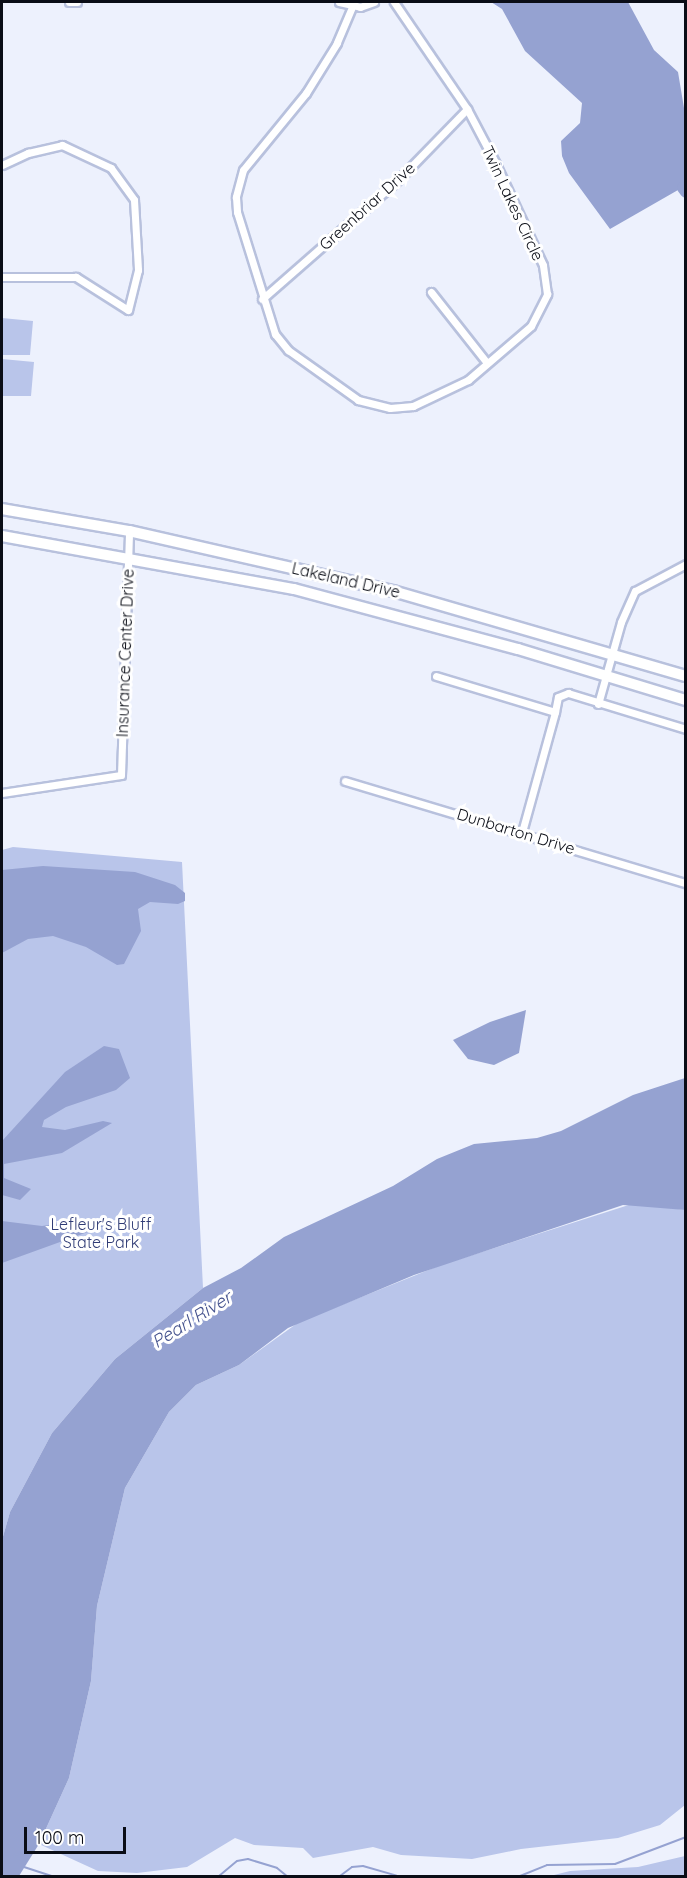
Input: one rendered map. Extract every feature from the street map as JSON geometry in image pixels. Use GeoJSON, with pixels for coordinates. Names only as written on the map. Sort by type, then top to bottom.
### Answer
{"type":"FeatureCollection","features":[{"type":"Feature","properties":{"kind":"highway","name":"Lakeland Drive"},"geometry":{"type":"LineString","coordinates":[[2,509],[129,531],[393,591],[529,628],[686,676]]}},
{"type":"Feature","properties":{"kind":"highway","name":"Lakeland Drive"},"geometry":{"type":"LineString","coordinates":[[2,536],[231,575],[389,612],[686,700]]}},
{"type":"Feature","properties":{"kind":"street"},"geometry":{"type":"LineString","coordinates":[[69,2],[76,2]]}},
{"type":"Feature","properties":{"kind":"street"},"geometry":{"type":"LineString","coordinates":[[339,2],[352,7],[374,2]]}},
{"type":"Feature","properties":{"kind":"street","name":"Twin Lakes Circle"},"geometry":{"type":"LineString","coordinates":[[352,7],[337,43],[306,93],[243,170],[238,183],[237,212],[262,299],[275,334],[288,350],[358,400],[375,407],[413,406],[468,380],[531,326],[543,310],[547,278],[467,109],[394,2]]}},
{"type":"Feature","properties":{"kind":"street","name":"Greenbriar Drive"},"geometry":{"type":"LineString","coordinates":[[262,299],[391,186],[467,109]]}},
{"type":"Feature","properties":{"kind":"street"},"geometry":{"type":"LineString","coordinates":[[2,165],[28,153],[62,145],[100,162],[121,177],[137,213],[138,282],[128,310],[76,277],[2,277]]}},
{"type":"Feature","properties":{"kind":"street"},"geometry":{"type":"LineString","coordinates":[[431,292],[487,363]]}},
{"type":"Feature","properties":{"kind":"street","name":"Insurance Center Drive"},"geometry":{"type":"LineString","coordinates":[[2,793],[121,775],[129,531]]}},
{"type":"Feature","properties":{"kind":"street"},"geometry":{"type":"LineString","coordinates":[[598,704],[612,654],[634,591],[686,564]]}},
{"type":"Feature","properties":{"kind":"street"},"geometry":{"type":"LineString","coordinates":[[435,676],[555,712]]}},
{"type":"Feature","properties":{"kind":"street"},"geometry":{"type":"LineString","coordinates":[[522,832],[558,697],[568,693],[686,729]]}},
{"type":"Feature","properties":{"kind":"street","name":"Dunbarton Drive"},"geometry":{"type":"LineString","coordinates":[[345,781],[522,832],[686,883]]}},
{"type":"Feature","properties":{"kind":"green space"},"geometry":{"type":"Polygon","coordinates":[[[2,318],[33,321],[30,355],[2,355],[2,318]]]}},
{"type":"Feature","properties":{"kind":"green space"},"geometry":{"type":"Polygon","coordinates":[[[2,359],[34,362],[31,396],[2,396],[2,359]]]}},
{"type":"Feature","properties":{"kind":"green space","name":"Lefleur's Bluff State Park"},"geometry":{"type":"Polygon","coordinates":[[[13,847],[182,862],[203,1288],[115,1359],[52,1433],[10,1512],[2,1540],[2,850],[13,847]]]}},
{"type":"Feature","properties":{"kind":"green space"},"geometry":{"type":"Polygon","coordinates":[[[635,1203],[685,1210],[685,1805],[660,1825],[618,1838],[521,1849],[472,1859],[401,1855],[373,1847],[313,1858],[303,1848],[254,1845],[235,1838],[187,1867],[137,1873],[98,1871],[39,1844],[69,1778],[91,1681],[97,1606],[125,1488],[169,1412],[196,1385],[239,1365],[299,1322],[441,1265],[635,1203]]]}},
{"type":"Feature","properties":{"kind":"green space"},"geometry":{"type":"Polygon","coordinates":[[[685,1856],[685,1876],[550,1876],[570,1871],[638,1867],[685,1856]]]}},
{"type":"Feature","properties":{"kind":"water"},"geometry":{"type":"Polygon","coordinates":[[[491,2],[628,2],[654,50],[678,72],[685,114],[685,186],[610,229],[569,173],[562,156],[561,141],[580,123],[582,103],[525,51],[502,9],[491,2]]]}},
{"type":"Feature","properties":{"kind":"water"},"geometry":{"type":"Polygon","coordinates":[[[43,866],[135,872],[175,885],[185,893],[185,901],[178,904],[150,902],[138,909],[141,931],[124,964],[117,965],[86,947],[53,936],[28,939],[2,953],[2,870],[43,866]]]}},
{"type":"Feature","properties":{"kind":"water"},"geometry":{"type":"Polygon","coordinates":[[[526,1010],[519,1053],[494,1065],[468,1059],[453,1040],[490,1022],[526,1010]]]}},
{"type":"Feature","properties":{"kind":"water"},"geometry":{"type":"Polygon","coordinates":[[[104,1046],[119,1049],[130,1078],[116,1090],[66,1107],[44,1120],[42,1127],[65,1130],[103,1121],[112,1123],[62,1153],[4,1164],[4,1178],[31,1189],[20,1200],[2,1195],[2,1141],[65,1072],[104,1046]]]}},
{"type":"Feature","properties":{"kind":"water","name":"Pearl River"},"geometry":{"type":"Polygon","coordinates":[[[685,1078],[685,1210],[623,1205],[414,1275],[288,1328],[239,1365],[196,1385],[169,1412],[125,1488],[97,1606],[91,1681],[69,1778],[39,1844],[19,1876],[2,1876],[2,1540],[10,1512],[52,1433],[115,1359],[203,1288],[241,1268],[284,1237],[393,1186],[437,1159],[474,1144],[537,1138],[561,1131],[633,1095],[685,1078]]]}},
{"type":"Feature","properties":{"kind":"water"},"geometry":{"type":"Polygon","coordinates":[[[86,1220],[105,1221],[107,1225],[2,1263],[2,1221],[42,1226],[86,1220]]]}},
{"type":"Feature","properties":{"kind":"waterway"},"geometry":{"type":"LineString","coordinates":[[683,188],[686,192]]}},
{"type":"Feature","properties":{"kind":"waterway"},"geometry":{"type":"LineString","coordinates":[[520,1876],[547,1865],[615,1864],[686,1837]]}},
{"type":"Feature","properties":{"kind":"waterway"},"geometry":{"type":"LineString","coordinates":[[219,1876],[237,1861],[248,1859],[277,1868],[287,1876]]}},
{"type":"Feature","properties":{"kind":"waterway"},"geometry":{"type":"LineString","coordinates":[[340,1876],[352,1867],[363,1866],[397,1876]]}},
{"type":"Feature","properties":{"kind":"waterway"},"geometry":{"type":"LineString","coordinates":[[24,1867],[52,1876]]}}]}
